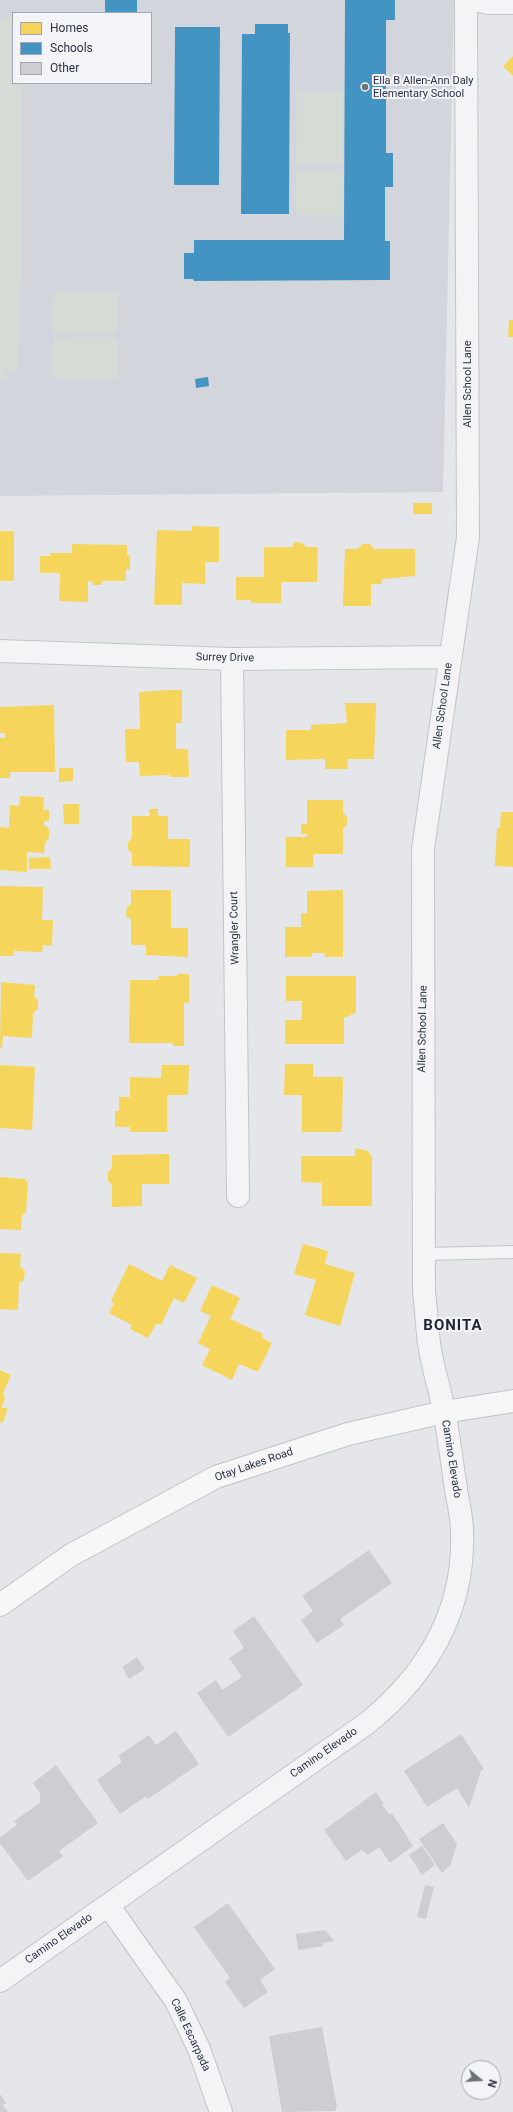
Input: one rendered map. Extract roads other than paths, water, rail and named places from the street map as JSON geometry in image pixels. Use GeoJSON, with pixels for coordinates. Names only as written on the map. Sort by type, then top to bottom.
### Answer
{"type":"FeatureCollection","features":[{"type":"Feature","properties":{"kind":"main road","name":"Otay Lakes Road"},"geometry":{"type":"LineString","coordinates":[[0,1605],[71,1555],[216,1477],[348,1434],[444,1412],[513,1401]]}},
{"type":"Feature","properties":{"kind":"street","name":"Allen School Lane"},"geometry":{"type":"LineString","coordinates":[[444,1412],[429,1344],[424,1292],[423,849],[468,537],[466,0]]}},
{"type":"Feature","properties":{"kind":"street"},"geometry":{"type":"LineString","coordinates":[[475,0],[489,3],[513,3]]}},
{"type":"Feature","properties":{"kind":"street","name":"Surrey Drive"},"geometry":{"type":"LineString","coordinates":[[0,651],[232,659],[450,657]]}},
{"type":"Feature","properties":{"kind":"street","name":"Wrangler Court"},"geometry":{"type":"LineString","coordinates":[[232,659],[238,1196]]}},
{"type":"Feature","properties":{"kind":"street","name":"Camino Elevado"},"geometry":{"type":"LineString","coordinates":[[0,1981],[366,1724],[404,1690],[420,1670],[445,1624],[458,1578],[462,1554],[462,1530],[444,1412]]}},
{"type":"Feature","properties":{"kind":"street","name":"Calle Escarpada"},"geometry":{"type":"LineString","coordinates":[[108,1905],[176,2001],[199,2049],[221,2112]]}},
{"type":"Feature","properties":{"kind":"lane"},"geometry":{"type":"LineString","coordinates":[[424,1254],[513,1252]]}},
{"type":"Feature","properties":{"kind":"place","name":"Ella B Allen-Ann Daly Elementary School"},"geometry":{"type":"Point","coordinates":[365,87]}},
{"type":"Feature","properties":{"kind":"district","name":"BONITA"},"geometry":{"type":"Point","coordinates":[453,1326]}}]}
